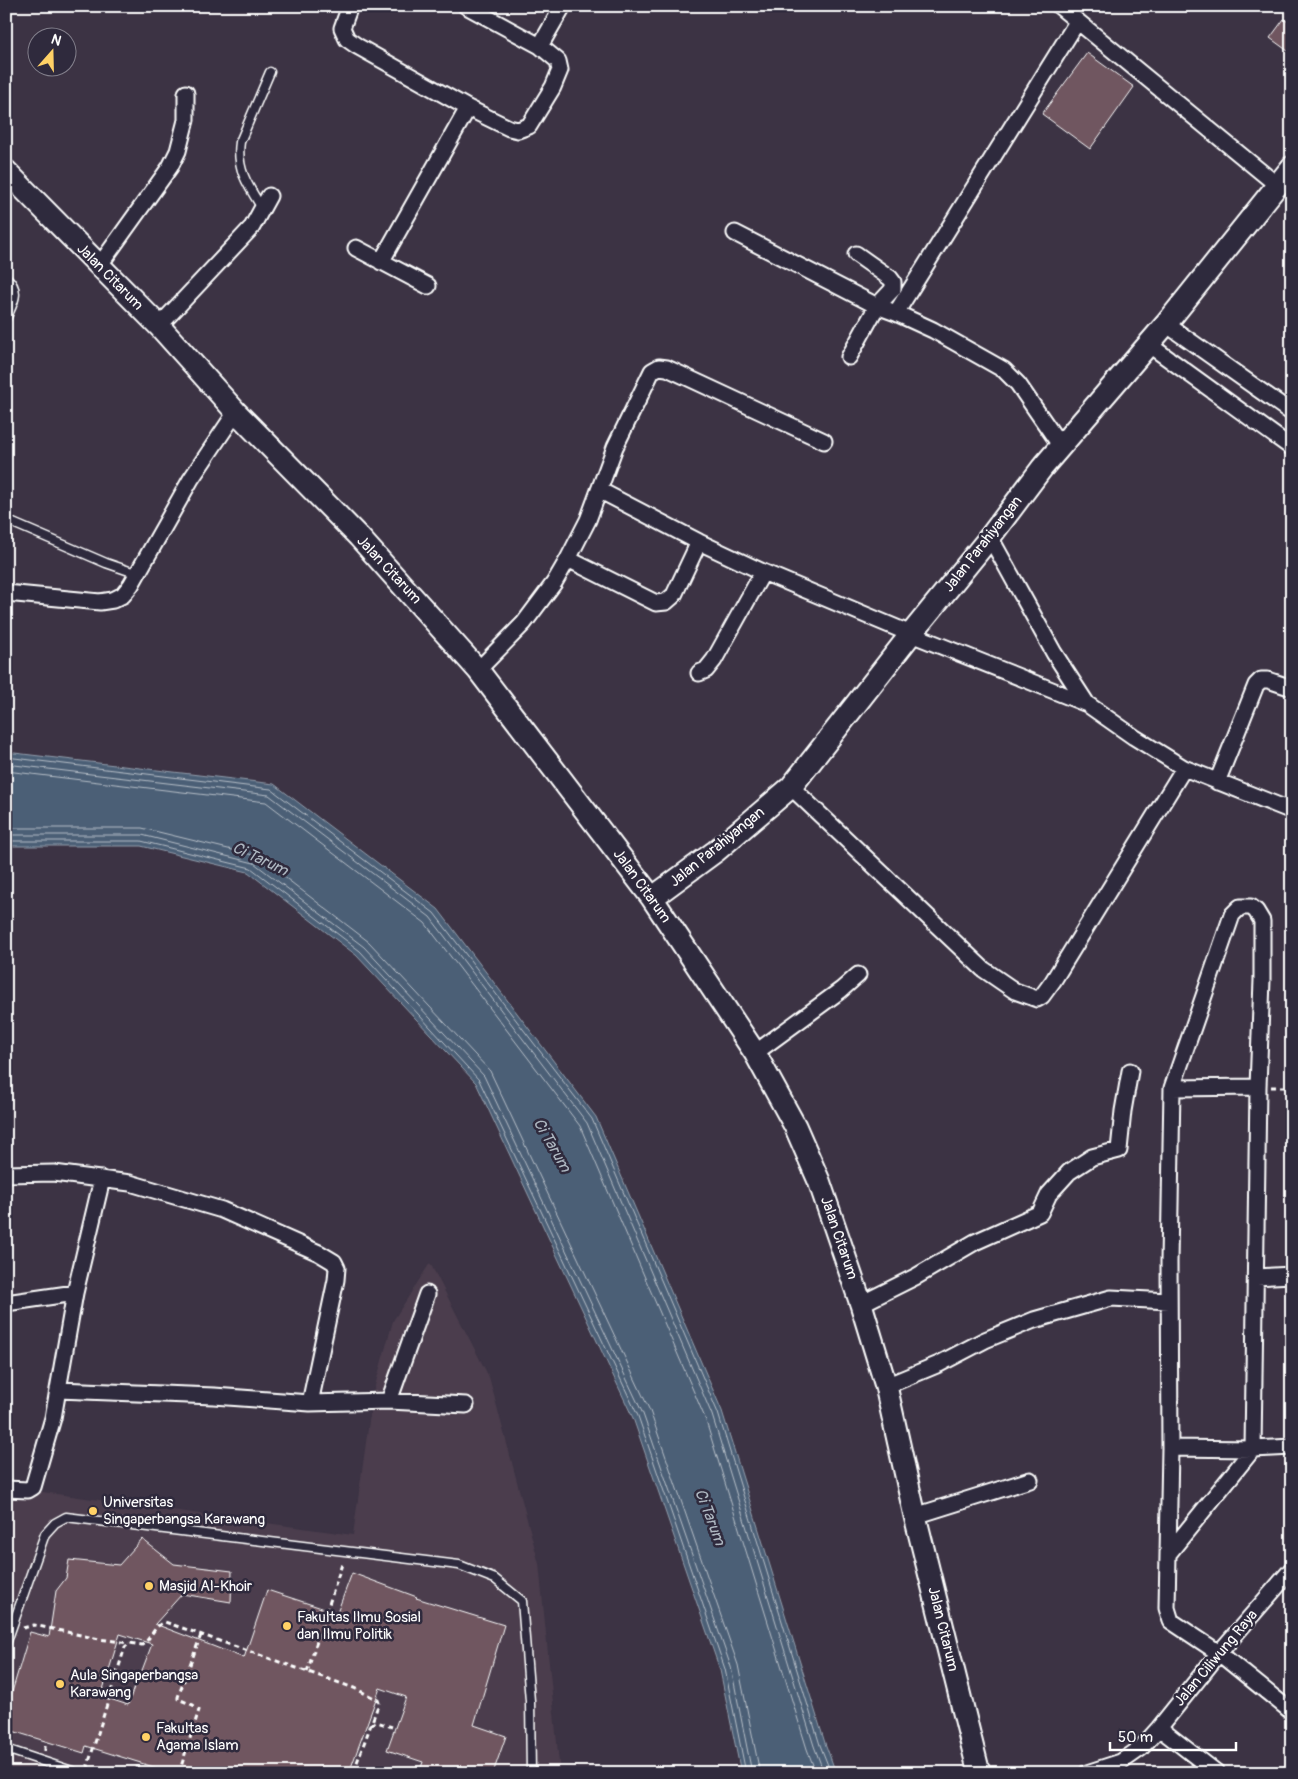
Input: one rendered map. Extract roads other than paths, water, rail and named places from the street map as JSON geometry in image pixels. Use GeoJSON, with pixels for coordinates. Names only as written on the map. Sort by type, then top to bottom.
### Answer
{"type":"FeatureCollection","features":[{"type":"Feature","properties":{"kind":"street"},"geometry":{"type":"LineString","coordinates":[[350,6],[342,28],[347,39],[468,108],[509,128],[518,130],[529,126],[553,88],[560,70],[558,61],[540,46],[470,7]]}},
{"type":"Feature","properties":{"kind":"street"},"geometry":{"type":"LineString","coordinates":[[540,46],[562,6]]}},
{"type":"Feature","properties":{"kind":"street"},"geometry":{"type":"LineString","coordinates":[[1059,6],[1277,185]]}},
{"type":"Feature","properties":{"kind":"street"},"geometry":{"type":"LineString","coordinates":[[896,313],[1077,22]]}},
{"type":"Feature","properties":{"kind":"street"},"geometry":{"type":"LineString","coordinates":[[99,266],[170,167],[178,150],[186,120],[186,93]]}},
{"type":"Feature","properties":{"kind":"street"},"geometry":{"type":"LineString","coordinates":[[381,262],[468,108]]}},
{"type":"Feature","properties":{"kind":"street","name":"Jalan Parahiyangan"},"geometry":{"type":"LineString","coordinates":[[652,898],[716,852],[791,787],[990,537],[1060,445],[1166,324],[1292,167]]}},
{"type":"Feature","properties":{"kind":"street","name":"Jalan Citarum"},"geometry":{"type":"LineString","coordinates":[[7,177],[159,326],[236,412],[359,538],[478,670],[652,898],[755,1053],[795,1126],[819,1181],[861,1304],[886,1386],[915,1516],[979,1773]]}},
{"type":"Feature","properties":{"kind":"street"},"geometry":{"type":"LineString","coordinates":[[159,326],[252,227],[269,196]]}},
{"type":"Feature","properties":{"kind":"street"},"geometry":{"type":"LineString","coordinates":[[735,233],[877,306],[933,330],[1004,370],[1018,384],[1060,445]]}},
{"type":"Feature","properties":{"kind":"street"},"geometry":{"type":"LineString","coordinates":[[356,248],[428,286]]}},
{"type":"Feature","properties":{"kind":"street"},"geometry":{"type":"LineString","coordinates":[[849,357],[877,306],[893,289],[893,282],[890,278],[856,254]]}},
{"type":"Feature","properties":{"kind":"street"},"geometry":{"type":"LineString","coordinates":[[1166,324],[1292,414]]}},
{"type":"Feature","properties":{"kind":"street"},"geometry":{"type":"LineString","coordinates":[[1148,344],[1292,448]]}},
{"type":"Feature","properties":{"kind":"street"},"geometry":{"type":"LineString","coordinates":[[478,670],[524,624],[554,583],[568,559],[588,520],[615,446],[652,371],[659,367],[667,368],[824,441]]}},
{"type":"Feature","properties":{"kind":"street"},"geometry":{"type":"LineString","coordinates":[[6,593],[100,602],[113,600],[123,595],[138,574],[191,479],[236,412]]}},
{"type":"Feature","properties":{"kind":"street"},"geometry":{"type":"LineString","coordinates":[[599,490],[699,542],[763,572],[911,634],[1087,704],[1134,737],[1184,768],[1292,811]]}},
{"type":"Feature","properties":{"kind":"street"},"geometry":{"type":"LineString","coordinates":[[990,537],[1054,654],[1087,704]]}},
{"type":"Feature","properties":{"kind":"street"},"geometry":{"type":"LineString","coordinates":[[568,559],[656,603],[666,602],[674,595],[699,542]]}},
{"type":"Feature","properties":{"kind":"street"},"geometry":{"type":"LineString","coordinates":[[699,673],[706,670],[714,660],[763,572]]}},
{"type":"Feature","properties":{"kind":"street"},"geometry":{"type":"LineString","coordinates":[[1217,782],[1256,685],[1261,680],[1268,680],[1292,688]]}},
{"type":"Feature","properties":{"kind":"street"},"geometry":{"type":"LineString","coordinates":[[791,787],[983,969],[1015,992],[1037,998],[1042,996],[1053,981],[1184,768]]}},
{"type":"Feature","properties":{"kind":"street"},"geometry":{"type":"LineString","coordinates":[[1169,1553],[1253,1449],[1262,921],[1251,907],[1244,906],[1236,910],[1232,915],[1172,1088],[1169,1301],[1169,1553],[1167,1600],[1171,1621],[1219,1653],[1292,1712]]}},
{"type":"Feature","properties":{"kind":"street"},"geometry":{"type":"LineString","coordinates":[[755,1053],[841,990],[858,975]]}},
{"type":"Feature","properties":{"kind":"street"},"geometry":{"type":"LineString","coordinates":[[861,1304],[917,1276],[974,1242],[1040,1213],[1049,1194],[1069,1172],[1092,1157],[1119,1150],[1130,1071]]}},
{"type":"Feature","properties":{"kind":"street"},"geometry":{"type":"LineString","coordinates":[[1172,1088],[1258,1087]]}},
{"type":"Feature","properties":{"kind":"street"},"geometry":{"type":"LineString","coordinates":[[6,1174],[54,1173],[130,1183],[222,1210],[319,1253],[334,1262],[337,1268],[336,1280],[310,1403]]}},
{"type":"Feature","properties":{"kind":"street"},"geometry":{"type":"LineString","coordinates":[[6,1490],[28,1490],[33,1487],[53,1418],[75,1293],[102,1179]]}},
{"type":"Feature","properties":{"kind":"street"},"geometry":{"type":"LineString","coordinates":[[1256,1277],[1292,1275]]}},
{"type":"Feature","properties":{"kind":"street"},"geometry":{"type":"LineString","coordinates":[[6,1303],[75,1293]]}},
{"type":"Feature","properties":{"kind":"street"},"geometry":{"type":"LineString","coordinates":[[389,1401],[427,1294]]}},
{"type":"Feature","properties":{"kind":"street"},"geometry":{"type":"LineString","coordinates":[[886,1386],[1034,1320],[1111,1298],[1169,1301]]}},
{"type":"Feature","properties":{"kind":"street"},"geometry":{"type":"LineString","coordinates":[[58,1390],[214,1396],[310,1403],[389,1401],[466,1405]]}},
{"type":"Feature","properties":{"kind":"street"},"geometry":{"type":"LineString","coordinates":[[1170,1448],[1253,1449],[1292,1447]]}},
{"type":"Feature","properties":{"kind":"street"},"geometry":{"type":"LineString","coordinates":[[915,1516],[1030,1480]]}},
{"type":"Feature","properties":{"kind":"street","name":"Jalan Ciliwung Raya"},"geometry":{"type":"LineString","coordinates":[[1087,1773],[1121,1762],[1140,1748],[1159,1728],[1219,1653],[1292,1569]]}},
{"type":"Feature","properties":{"kind":"street"},"geometry":{"type":"LineString","coordinates":[[1159,1728],[1217,1773]]}},
{"type":"Feature","properties":{"kind":"lane"},"geometry":{"type":"LineString","coordinates":[[262,210],[243,177],[238,154],[240,142],[270,72]]}},
{"type":"Feature","properties":{"kind":"lane"},"geometry":{"type":"LineString","coordinates":[[6,277],[14,284],[16,296],[6,320]]}},
{"type":"Feature","properties":{"kind":"lane"},"geometry":{"type":"LineString","coordinates":[[6,520],[106,563],[138,574]]}},
{"type":"Feature","properties":{"kind":"lane"},"geometry":{"type":"LineString","coordinates":[[6,1644],[45,1534],[55,1523],[66,1517],[460,1565],[495,1579],[522,1601],[530,1701],[531,1773]]}},
{"type":"Feature","properties":{"kind":"lane"},"geometry":{"type":"LineString","coordinates":[[6,1749],[78,1773]]}},
{"type":"Feature","properties":{"kind":"water","name":"Ci Tarum"},"geometry":{"type":"Polygon","coordinates":[[[6,752],[274,784],[438,909],[596,1117],[722,1411],[836,1773],[741,1773],[720,1670],[633,1418],[476,1083],[356,955],[248,872],[141,846],[6,846],[6,752]]]}},
{"type":"Feature","properties":{"kind":"place","name":"Universitas Singaperbangsa Karawang"},"geometry":{"type":"Point","coordinates":[93,1511]}},
{"type":"Feature","properties":{"kind":"place","name":"Masjid Al-Khoir"},"geometry":{"type":"Point","coordinates":[149,1586]}},
{"type":"Feature","properties":{"kind":"place","name":"Fakultas Ilmu Sosial dan Ilmu Politik"},"geometry":{"type":"Point","coordinates":[287,1626]}},
{"type":"Feature","properties":{"kind":"place","name":"Aula Singaperbangsa Karawang"},"geometry":{"type":"Point","coordinates":[60,1684]}},
{"type":"Feature","properties":{"kind":"place","name":"Fakultas Agama Islam"},"geometry":{"type":"Point","coordinates":[146,1737]}}]}
